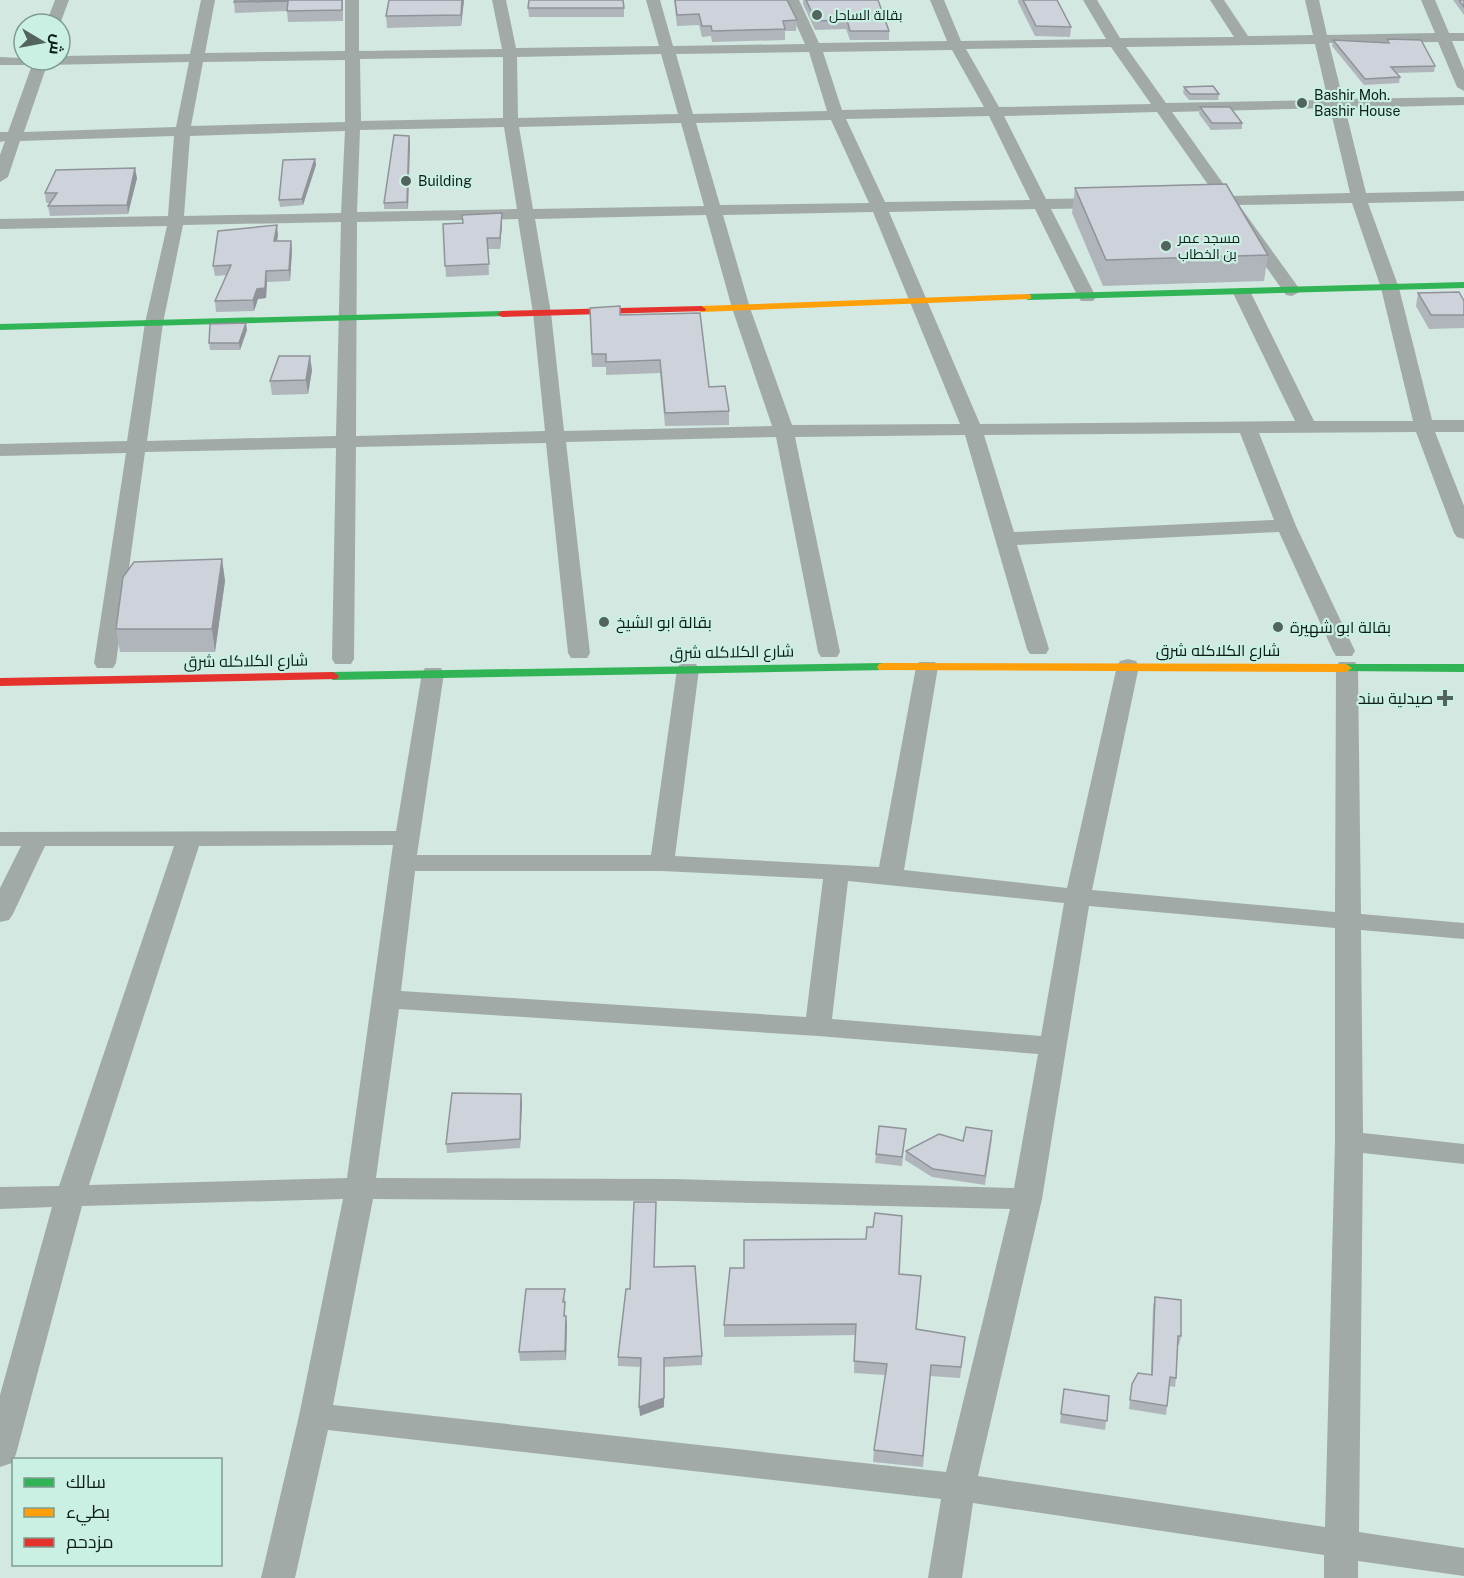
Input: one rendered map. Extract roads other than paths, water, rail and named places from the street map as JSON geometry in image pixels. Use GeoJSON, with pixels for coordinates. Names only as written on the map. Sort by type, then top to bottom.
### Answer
{"type":"FeatureCollection","features":[{"type":"Feature","properties":{"kind":"street"},"geometry":{"type":"LineString","coordinates":[[105,663],[138,447],[154,323],[176,220],[182,134],[208,0]]}},
{"type":"Feature","properties":{"kind":"street"},"geometry":{"type":"LineString","coordinates":[[343,659],[354,55],[352,0]]}},
{"type":"Feature","properties":{"kind":"street"},"geometry":{"type":"LineString","coordinates":[[499,0],[510,53],[511,123],[542,313],[579,654]]}},
{"type":"Feature","properties":{"kind":"street"},"geometry":{"type":"LineString","coordinates":[[652,0],[715,211],[741,308],[784,431],[829,652]]}},
{"type":"Feature","properties":{"kind":"street"},"geometry":{"type":"LineString","coordinates":[[792,0],[814,47],[837,117],[879,207],[973,431],[1038,649]]}},
{"type":"Feature","properties":{"kind":"street"},"geometry":{"type":"LineString","coordinates":[[937,0],[956,45],[995,113],[1087,297]]}},
{"type":"Feature","properties":{"kind":"street"},"geometry":{"type":"LineString","coordinates":[[1090,0],[1115,42],[1162,110],[1292,291]]}},
{"type":"Feature","properties":{"kind":"street"},"geometry":{"type":"LineString","coordinates":[[1217,0],[1243,40]]}},
{"type":"Feature","properties":{"kind":"street"},"geometry":{"type":"LineString","coordinates":[[1312,0],[1359,199],[1390,288],[1424,428],[1464,533]]}},
{"type":"Feature","properties":{"kind":"street"},"geometry":{"type":"LineString","coordinates":[[1428,0],[1464,87]]}},
{"type":"Feature","properties":{"kind":"street"},"geometry":{"type":"LineString","coordinates":[[72,59],[1464,37]]}},
{"type":"Feature","properties":{"kind":"street"},"geometry":{"type":"LineString","coordinates":[[0,177],[7,137],[36,72]]}},
{"type":"Feature","properties":{"kind":"street"},"geometry":{"type":"LineString","coordinates":[[7,137],[182,134],[353,126],[1162,110],[1464,101]]}},
{"type":"Feature","properties":{"kind":"street"},"geometry":{"type":"LineString","coordinates":[[1192,201],[1464,196]]}},
{"type":"Feature","properties":{"kind":"street"},"geometry":{"type":"LineString","coordinates":[[0,224],[1122,203]]}},
{"type":"Feature","properties":{"kind":"street"},"geometry":{"type":"LineString","coordinates":[[0,327],[741,308],[917,300],[1242,293],[1464,285]]}},
{"type":"Feature","properties":{"kind":"street"},"geometry":{"type":"LineString","coordinates":[[1242,293],[1308,429]]}},
{"type":"Feature","properties":{"kind":"street"},"geometry":{"type":"LineString","coordinates":[[0,450],[784,431],[1248,430],[1464,426]]}},
{"type":"Feature","properties":{"kind":"street"},"geometry":{"type":"LineString","coordinates":[[1248,430],[1286,526],[1344,655],[1349,1141],[1341,1578]]}},
{"type":"Feature","properties":{"kind":"street"},"geometry":{"type":"LineString","coordinates":[[1005,539],[1286,526]]}},
{"type":"Feature","properties":{"kind":"street","name":"شارع الكلاكله شرق"},"geometry":{"type":"LineString","coordinates":[[0,682],[688,669],[1128,666],[1344,655],[1464,668]]}},
{"type":"Feature","properties":{"kind":"street"},"geometry":{"type":"LineString","coordinates":[[945,1578],[959,1487],[1026,1199],[1078,897],[1128,666]]}},
{"type":"Feature","properties":{"kind":"street"},"geometry":{"type":"LineString","coordinates":[[890,876],[927,667]]}},
{"type":"Feature","properties":{"kind":"street"},"geometry":{"type":"LineString","coordinates":[[662,863],[688,669]]}},
{"type":"Feature","properties":{"kind":"street"},"geometry":{"type":"LineString","coordinates":[[278,1578],[315,1416],[360,1188],[387,999],[405,850],[433,673]]}},
{"type":"Feature","properties":{"kind":"street"},"geometry":{"type":"LineString","coordinates":[[0,839],[188,841],[836,872],[1078,897],[1464,931]]}},
{"type":"Feature","properties":{"kind":"street"},"geometry":{"type":"LineString","coordinates":[[0,914],[36,840]]}},
{"type":"Feature","properties":{"kind":"street"},"geometry":{"type":"LineString","coordinates":[[0,1454],[70,1197],[188,841]]}},
{"type":"Feature","properties":{"kind":"street"},"geometry":{"type":"LineString","coordinates":[[818,1027],[836,872]]}},
{"type":"Feature","properties":{"kind":"street"},"geometry":{"type":"LineString","coordinates":[[387,999],[818,1027],[1053,1046]]}},
{"type":"Feature","properties":{"kind":"street"},"geometry":{"type":"LineString","coordinates":[[1349,1141],[1464,1154]]}},
{"type":"Feature","properties":{"kind":"street"},"geometry":{"type":"LineString","coordinates":[[0,1198],[360,1188],[673,1190],[1026,1199]]}},
{"type":"Feature","properties":{"kind":"street"},"geometry":{"type":"LineString","coordinates":[[315,1416],[959,1487],[1464,1562]]}},
{"type":"Feature","properties":{"kind":"place","name":"بقالة الساحل"},"geometry":{"type":"Point","coordinates":[817,15]}},
{"type":"Feature","properties":{"kind":"place","name":"Bashir Moh. Bashir House"},"geometry":{"type":"Point","coordinates":[1302,103]}},
{"type":"Feature","properties":{"kind":"place","name":"Building"},"geometry":{"type":"Point","coordinates":[406,181]}},
{"type":"Feature","properties":{"kind":"place","name":"مسجد عمر بن الخطاب"},"geometry":{"type":"Point","coordinates":[1166,246]}},
{"type":"Feature","properties":{"kind":"place","name":"بقالة ابو الشيخ"},"geometry":{"type":"Point","coordinates":[604,622]}},
{"type":"Feature","properties":{"kind":"place","name":"بقالة ابو شهيرة"},"geometry":{"type":"Point","coordinates":[1278,627]}},
{"type":"Feature","properties":{"kind":"place","name":"صيدلية سند"},"geometry":{"type":"Point","coordinates":[1445,698]}}]}
